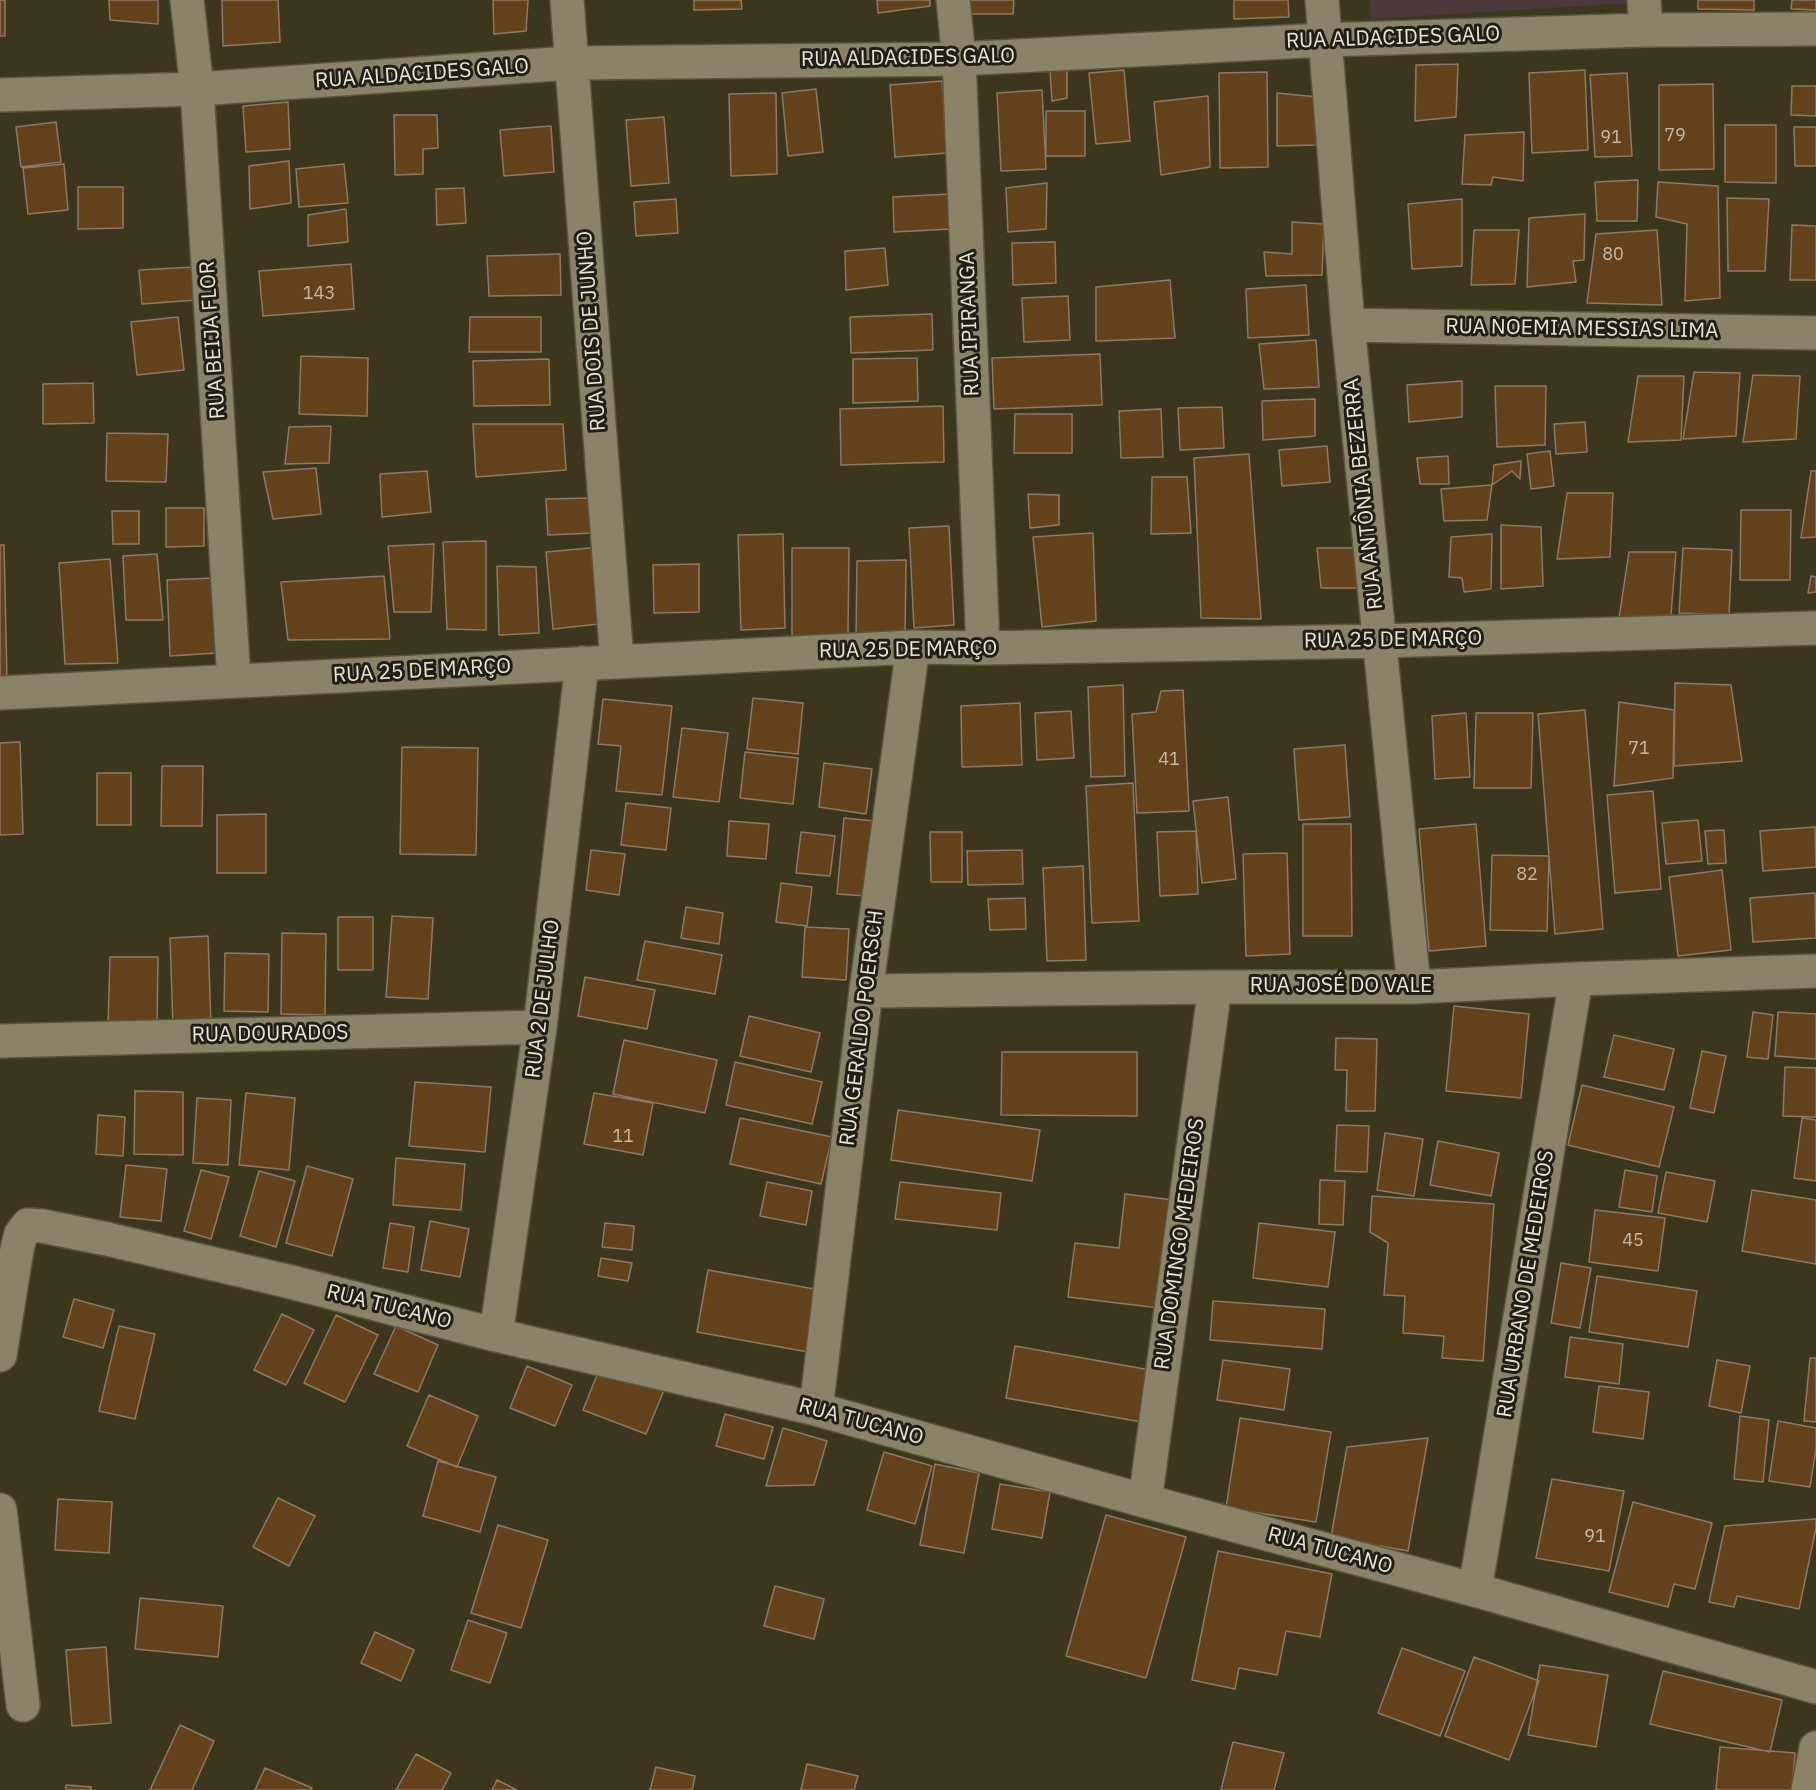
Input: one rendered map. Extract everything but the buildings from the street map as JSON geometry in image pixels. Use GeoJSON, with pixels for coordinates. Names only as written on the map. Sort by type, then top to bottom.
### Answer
{"type":"FeatureCollection","features":[{"type":"Feature","properties":{"kind":"street","name":"RUA BEIJA FLOR"},"geometry":{"type":"LineString","coordinates":[[188,0],[197,89],[234,681]]}},
{"type":"Feature","properties":{"kind":"street","name":"RUA DOIS DE JUNHO"},"geometry":{"type":"LineString","coordinates":[[567,0],[617,661]]}},
{"type":"Feature","properties":{"kind":"street","name":"RUA IPIRANGA"},"geometry":{"type":"LineString","coordinates":[[953,0],[959,59],[983,648]]}},
{"type":"Feature","properties":{"kind":"street","name":"RUA ANTÔNIA BEZERRA"},"geometry":{"type":"LineString","coordinates":[[1322,0],[1348,325],[1414,987]]}},
{"type":"Feature","properties":{"kind":"street","name":"RUA ALDACIDES GALO"},"geometry":{"type":"LineString","coordinates":[[0,95],[197,89],[571,63],[959,59],[1324,40],[1645,15],[1816,29]]}},
{"type":"Feature","properties":{"kind":"street","name":"RUA NOEMIA MESSIAS LIMA"},"geometry":{"type":"LineString","coordinates":[[1348,325],[1816,333]]}},
{"type":"Feature","properties":{"kind":"street","name":"RUA 25 DE MARÇO"},"geometry":{"type":"LineString","coordinates":[[0,693],[913,647],[983,648],[1379,641],[1816,628]]}},
{"type":"Feature","properties":{"kind":"street","name":"RUA GERALDO POERSCH"},"geometry":{"type":"LineString","coordinates":[[816,1409],[866,991],[913,647]]}},
{"type":"Feature","properties":{"kind":"street","name":"RUA 2 DE JULHO"},"geometry":{"type":"LineString","coordinates":[[496,1335],[540,1028],[582,663]]}},
{"type":"Feature","properties":{"kind":"street","name":"RUA JOSÉ DO VALE"},"geometry":{"type":"LineString","coordinates":[[866,991],[1414,987],[1816,970]]}},
{"type":"Feature","properties":{"kind":"street","name":"RUA URBANO DE MEDEIROS"},"geometry":{"type":"LineString","coordinates":[[1475,1590],[1576,979]]}},
{"type":"Feature","properties":{"kind":"street","name":"RUA DOMINGO MEDEIROS"},"geometry":{"type":"LineString","coordinates":[[1145,1501],[1215,987]]}},
{"type":"Feature","properties":{"kind":"street","name":"RUA DOURADOS"},"geometry":{"type":"LineString","coordinates":[[0,1041],[540,1028]]}},
{"type":"Feature","properties":{"kind":"street","name":"RUA TUCANO"},"geometry":{"type":"LineString","coordinates":[[0,1355],[17,1249],[21,1234],[28,1225],[142,1247],[496,1335],[816,1409],[1475,1590],[1816,1687]]}},
{"type":"Feature","properties":{"kind":"street"},"geometry":{"type":"LineString","coordinates":[[0,1510],[23,1705]]}},
{"type":"Feature","properties":{"kind":"street"},"geometry":{"type":"LineString","coordinates":[[1808,1790],[1816,1748]]}},
{"type":"Feature","properties":{"kind":"shaded area"},"geometry":{"type":"Polygon","coordinates":[[[1370,0],[1629,0],[1629,3],[1371,19],[1370,0]]]}}]}
